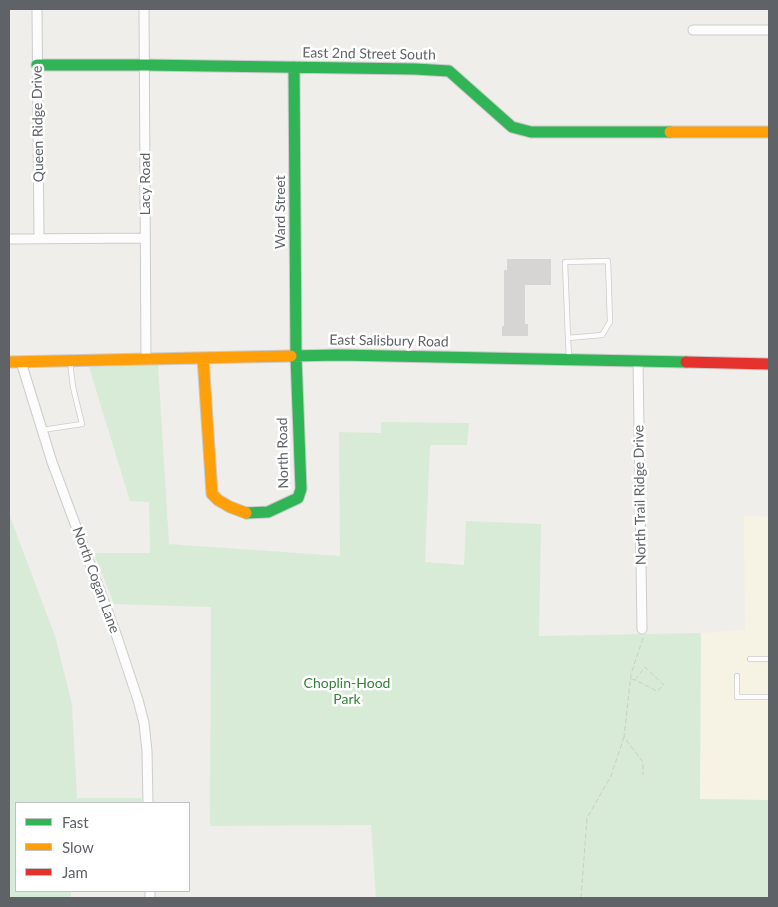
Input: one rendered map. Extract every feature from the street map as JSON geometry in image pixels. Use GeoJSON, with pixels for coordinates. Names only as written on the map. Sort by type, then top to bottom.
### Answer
{"type":"FeatureCollection","features":[{"type":"Feature","properties":{"kind":"street","name":"Queen Ridge Drive"},"geometry":{"type":"LineString","coordinates":[[37,9],[39,238]]}},
{"type":"Feature","properties":{"kind":"street","name":"Lacy Road"},"geometry":{"type":"LineString","coordinates":[[144,9],[146,359]]}},
{"type":"Feature","properties":{"kind":"street"},"geometry":{"type":"LineString","coordinates":[[693,30],[769,30]]}},
{"type":"Feature","properties":{"kind":"street","name":"East 2nd Street South"},"geometry":{"type":"LineString","coordinates":[[37,65],[144,64],[448,71],[512,127],[531,132],[769,132]]}},
{"type":"Feature","properties":{"kind":"street","name":"Ward Street"},"geometry":{"type":"LineString","coordinates":[[294,67],[296,356]]}},
{"type":"Feature","properties":{"kind":"street"},"geometry":{"type":"LineString","coordinates":[[9,239],[145,238]]}},
{"type":"Feature","properties":{"kind":"street","name":"East Salisbury Road"},"geometry":{"type":"LineString","coordinates":[[9,362],[339,355],[769,364]]}},
{"type":"Feature","properties":{"kind":"street","name":"North Road"},"geometry":{"type":"LineString","coordinates":[[203,358],[212,494],[230,508],[244,513],[268,512],[298,498],[301,489],[296,356]]}},
{"type":"Feature","properties":{"kind":"street","name":"North Trail Ridge Drive"},"geometry":{"type":"LineString","coordinates":[[638,361],[643,633]]}},
{"type":"Feature","properties":{"kind":"street","name":"North Cogan Lane"},"geometry":{"type":"LineString","coordinates":[[21,362],[52,462],[116,634],[138,700],[144,723],[148,802]]}},
{"type":"Feature","properties":{"kind":"lane"},"geometry":{"type":"LineString","coordinates":[[568,338],[602,335],[610,322],[608,261],[565,262],[568,338],[569,360]]}},
{"type":"Feature","properties":{"kind":"lane"},"geometry":{"type":"LineString","coordinates":[[42,430],[82,424],[73,387],[70,361]]}},
{"type":"Feature","properties":{"kind":"lane"},"geometry":{"type":"LineString","coordinates":[[750,659],[769,660]]}},
{"type":"Feature","properties":{"kind":"lane"},"geometry":{"type":"LineString","coordinates":[[737,676],[736,697],[769,697]]}},
{"type":"Feature","properties":{"kind":"path"},"geometry":{"type":"LineString","coordinates":[[581,898],[587,818],[611,776],[624,737],[630,679],[643,633]]}},
{"type":"Feature","properties":{"kind":"path"},"geometry":{"type":"LineString","coordinates":[[630,679],[636,680],[657,692],[664,685],[645,667],[636,680]]}},
{"type":"Feature","properties":{"kind":"path"},"geometry":{"type":"LineString","coordinates":[[624,737],[643,762],[644,775]]}},
{"type":"Feature","properties":{"kind":"shaded area"},"geometry":{"type":"Polygon","coordinates":[[[744,516],[769,517],[769,800],[700,799],[701,633],[745,630],[744,516]]]}},
{"type":"Feature","properties":{"kind":"green space","name":"Choplin-Hood Park"},"geometry":{"type":"Polygon","coordinates":[[[158,365],[169,544],[340,556],[339,432],[381,433],[381,422],[469,423],[467,445],[430,445],[425,562],[464,565],[466,521],[541,524],[539,636],[701,633],[700,799],[769,800],[769,898],[376,898],[371,825],[210,826],[211,607],[114,604],[94,553],[150,553],[149,502],[130,501],[89,367],[158,365]]]}},
{"type":"Feature","properties":{"kind":"green space"},"geometry":{"type":"Polygon","coordinates":[[[9,514],[55,636],[72,704],[77,798],[141,798],[142,802],[15,802],[15,892],[71,892],[71,898],[9,898],[9,514]]]}},
{"type":"Feature","properties":{"kind":"building"},"geometry":{"type":"Polygon","coordinates":[[[507,259],[551,259],[551,285],[525,285],[525,324],[528,324],[528,336],[502,336],[502,326],[504,326],[504,270],[507,270],[507,259]]]}},
{"type":"Feature","properties":{"kind":"traffic: fast"},"geometry":{"type":"LineString","coordinates":[[37,65],[144,65],[449,71],[512,127],[531,132],[670,132]]}},
{"type":"Feature","properties":{"kind":"traffic: fast"},"geometry":{"type":"LineString","coordinates":[[246,513],[268,512],[298,498],[301,489],[296,356],[294,67]]}},
{"type":"Feature","properties":{"kind":"traffic: fast"},"geometry":{"type":"LineString","coordinates":[[291,356],[339,355],[686,362]]}},
{"type":"Feature","properties":{"kind":"traffic: slow"},"geometry":{"type":"LineString","coordinates":[[670,132],[769,132]]}},
{"type":"Feature","properties":{"kind":"traffic: slow"},"geometry":{"type":"LineString","coordinates":[[9,362],[291,356]]}},
{"type":"Feature","properties":{"kind":"traffic: slow"},"geometry":{"type":"LineString","coordinates":[[203,358],[212,494],[230,507],[246,513]]}},
{"type":"Feature","properties":{"kind":"traffic: jam"},"geometry":{"type":"LineString","coordinates":[[686,362],[769,364]]}}]}
